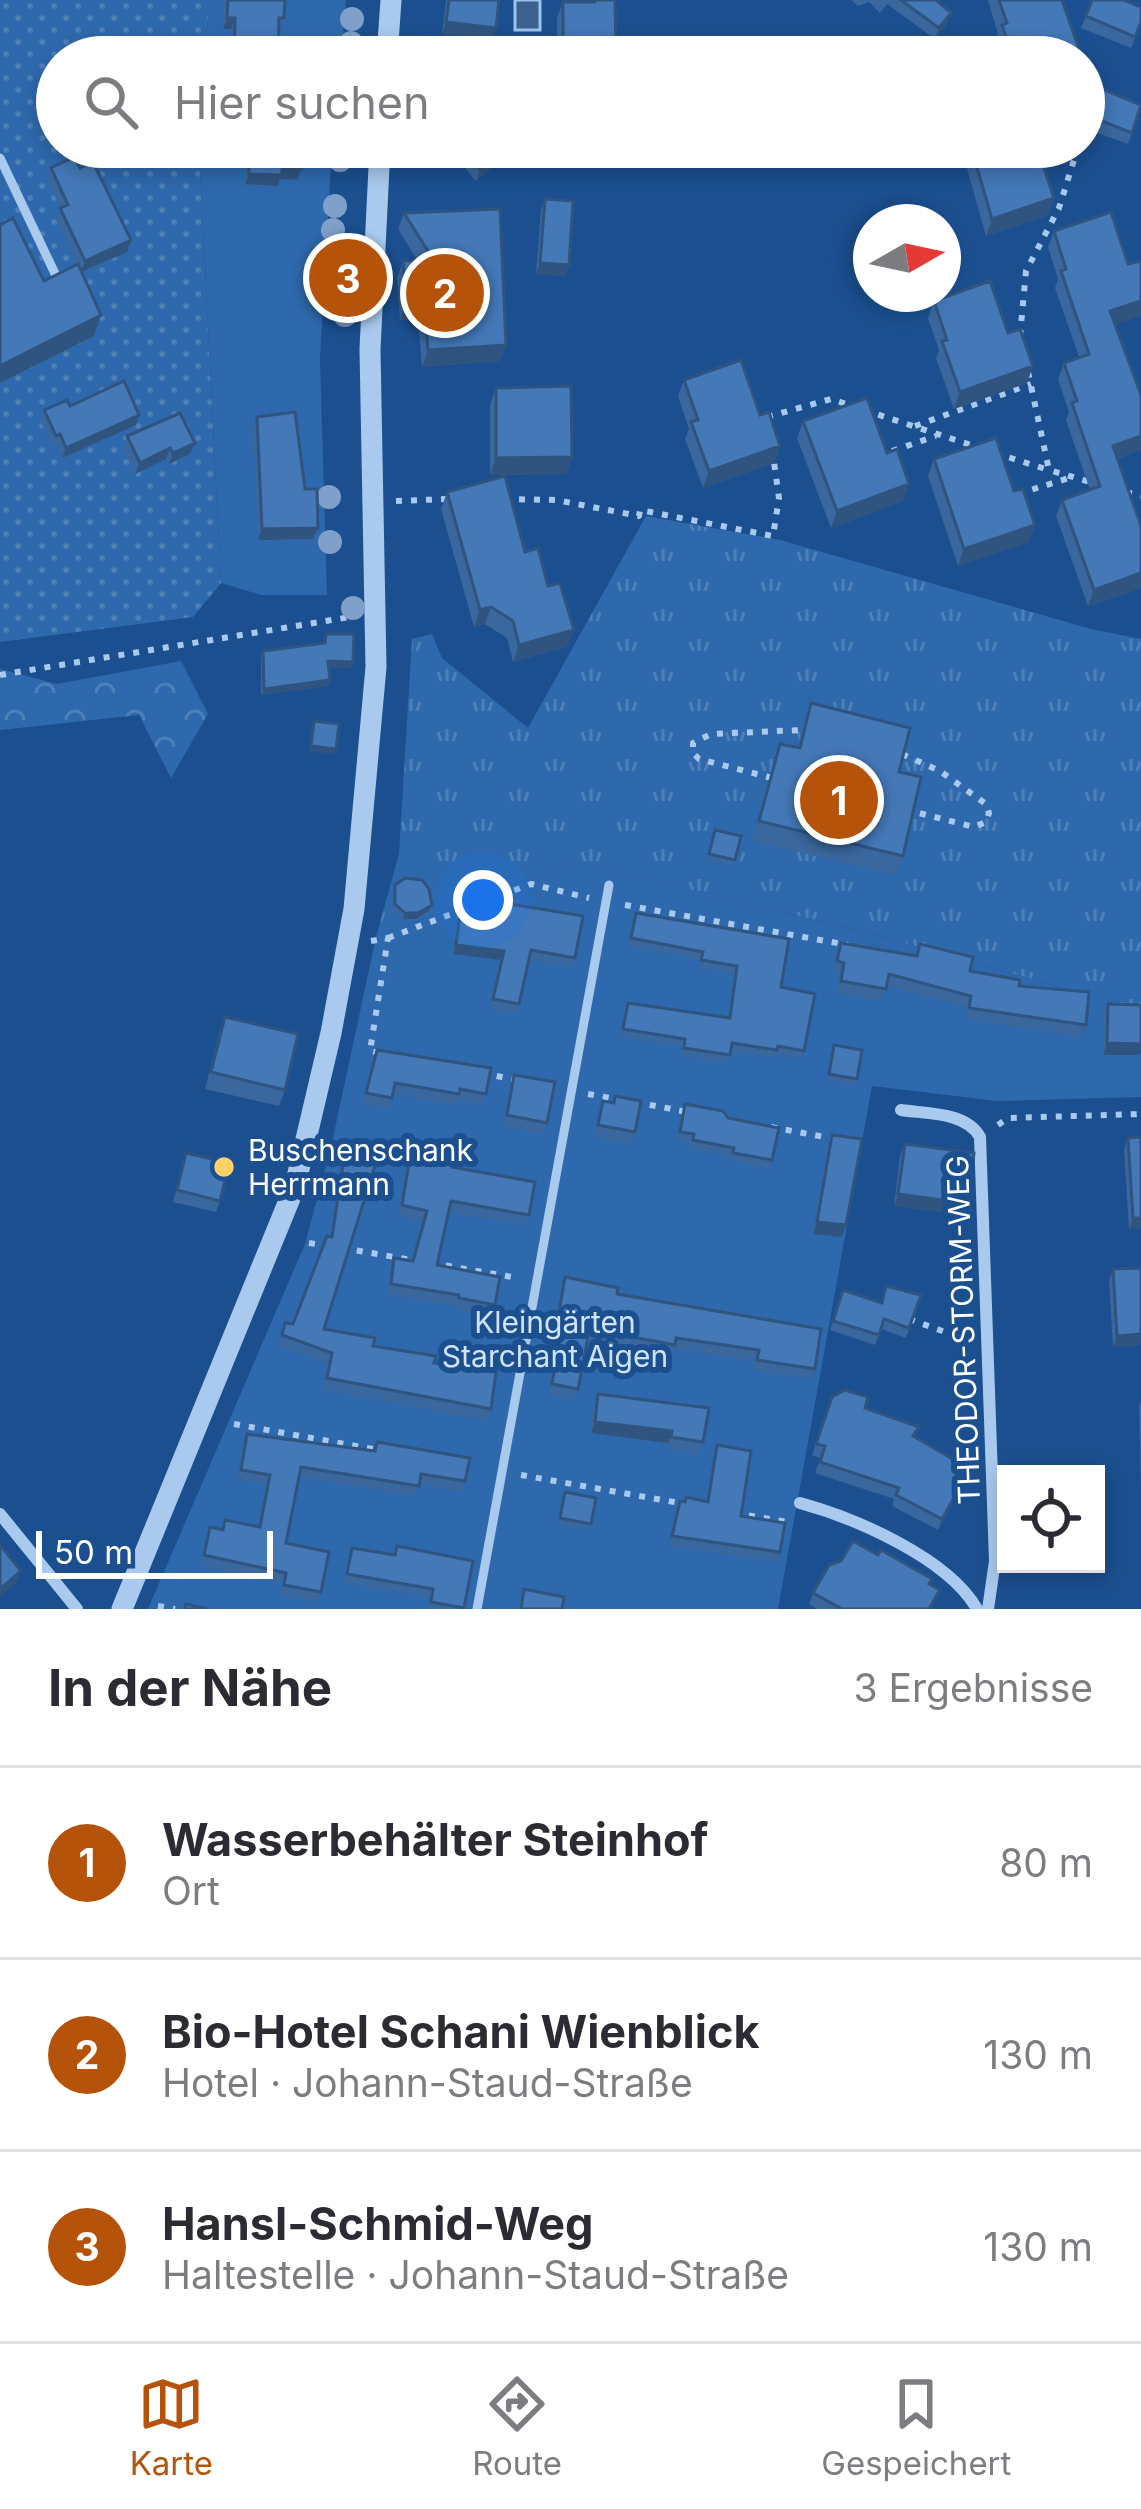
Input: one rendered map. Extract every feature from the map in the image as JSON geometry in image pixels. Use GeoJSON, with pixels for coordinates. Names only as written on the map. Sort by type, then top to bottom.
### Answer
{"type":"FeatureCollection","features":[{"type":"Feature","properties":{"kind":"street"},"geometry":{"type":"LineString","coordinates":[[389,36],[392,0]]}},
{"type":"Feature","properties":{"kind":"street"},"geometry":{"type":"LineString","coordinates":[[122,1609],[280,1229],[331,1033],[359,870],[378,614],[370,350],[379,168]]}},
{"type":"Feature","properties":{"kind":"street","name":"THEODOR-STORM-WEG"},"geometry":{"type":"LineString","coordinates":[[902,1110],[962,1119],[974,1126],[980,1138],[995,1561],[988,1609]]}},
{"type":"Feature","properties":{"kind":"street"},"geometry":{"type":"LineString","coordinates":[[800,1503],[832,1511],[915,1553],[947,1576],[977,1609]]}},
{"type":"Feature","properties":{"kind":"street"},"geometry":{"type":"LineString","coordinates":[[0,1514],[77,1609]]}},
{"type":"Feature","properties":{"kind":"lane"},"geometry":{"type":"LineString","coordinates":[[0,158],[59,282]]}},
{"type":"Feature","properties":{"kind":"lane"},"geometry":{"type":"LineString","coordinates":[[477,1609],[609,885]]}},
{"type":"Feature","properties":{"kind":"path"},"geometry":{"type":"LineString","coordinates":[[1024,353],[1020,332],[1026,271],[1059,208],[1071,168]]}},
{"type":"Feature","properties":{"kind":"path"},"geometry":{"type":"LineString","coordinates":[[1006,338],[1020,332]]}},
{"type":"Feature","properties":{"kind":"path"},"geometry":{"type":"LineString","coordinates":[[1027,369],[1049,470]]}},
{"type":"Feature","properties":{"kind":"path"},"geometry":{"type":"LineString","coordinates":[[914,426],[1030,384]]}},
{"type":"Feature","properties":{"kind":"path"},"geometry":{"type":"LineString","coordinates":[[767,434],[762,418],[830,399],[1095,484]]}},
{"type":"Feature","properties":{"kind":"path"},"geometry":{"type":"LineString","coordinates":[[878,457],[940,434]]}},
{"type":"Feature","properties":{"kind":"path"},"geometry":{"type":"LineString","coordinates":[[485,499],[556,500],[639,516],[640,510],[773,536],[779,498],[772,450]]}},
{"type":"Feature","properties":{"kind":"path"},"geometry":{"type":"LineString","coordinates":[[1005,498],[1072,477]]}},
{"type":"Feature","properties":{"kind":"path"},"geometry":{"type":"LineString","coordinates":[[1118,490],[1141,496]]}},
{"type":"Feature","properties":{"kind":"path"},"geometry":{"type":"LineString","coordinates":[[395,501],[463,499]]}},
{"type":"Feature","properties":{"kind":"path"},"geometry":{"type":"LineString","coordinates":[[0,675],[378,614]]}},
{"type":"Feature","properties":{"kind":"path"},"geometry":{"type":"LineString","coordinates":[[781,781],[699,759],[693,753],[693,742],[711,734],[801,730]]}},
{"type":"Feature","properties":{"kind":"path"},"geometry":{"type":"LineString","coordinates":[[884,749],[940,771],[986,804],[989,813],[986,822],[974,827],[910,809],[900,811]]}},
{"type":"Feature","properties":{"kind":"path"},"geometry":{"type":"LineString","coordinates":[[980,1138],[1008,1118],[1141,1114]]}},
{"type":"Feature","properties":{"kind":"path"},"geometry":{"type":"LineString","coordinates":[[309,1243],[536,1281]]}},
{"type":"Feature","properties":{"kind":"path"},"geometry":{"type":"LineString","coordinates":[[902,1317],[945,1332],[987,1330]]}},
{"type":"Feature","properties":{"kind":"path"},"geometry":{"type":"LineString","coordinates":[[158,1606],[175,1609]]}},
{"type":"Feature","properties":{"kind":"green space"},"geometry":{"type":"Polygon","coordinates":[[[0,0],[211,0],[206,36],[36,36],[36,168],[200,168],[221,583],[193,617],[0,642],[0,0]]]}},
{"type":"Feature","properties":{"kind":"green space"},"geometry":{"type":"Polygon","coordinates":[[[211,0],[346,0],[343,36],[206,36],[211,0]]]}},
{"type":"Feature","properties":{"kind":"green space"},"geometry":{"type":"Polygon","coordinates":[[[200,168],[331,168],[320,359],[327,595],[261,595],[221,583],[200,168]]]}},
{"type":"Feature","properties":{"kind":"green space"},"geometry":{"type":"Polygon","coordinates":[[[646,516],[780,540],[1141,639],[1141,1010],[873,934],[574,861],[376,937],[399,854],[412,639],[432,634],[442,658],[528,728],[646,516]]]}},
{"type":"Feature","properties":{"kind":"green space"},"geometry":{"type":"Polygon","coordinates":[[[181,661],[208,714],[171,778],[139,715],[0,730],[0,669],[57,684],[181,661]]]}},
{"type":"Feature","properties":{"kind":"green space","name":"Kleingärten Starchant Aigen"},"geometry":{"type":"Polygon","coordinates":[[[574,861],[873,934],[1141,1010],[1141,1097],[997,1101],[872,1086],[778,1609],[148,1609],[305,1244],[376,937],[574,861]]]}},
{"type":"Feature","properties":{"kind":"water"},"geometry":{"type":"Polygon","coordinates":[[[515,0],[540,0],[540,30],[515,30],[515,0]]]}},
{"type":"Feature","properties":{"kind":"building"},"geometry":{"type":"Polygon","coordinates":[[[228,0],[285,0],[279,36],[235,36],[235,18],[227,18],[228,0]]]}},
{"type":"Feature","properties":{"kind":"building"},"geometry":{"type":"Polygon","coordinates":[[[449,0],[499,0],[496,28],[446,22],[449,0]]]}},
{"type":"Feature","properties":{"kind":"building"},"geometry":{"type":"Polygon","coordinates":[[[615,0],[616,36],[563,36],[563,2],[615,0]]]}},
{"type":"Feature","properties":{"kind":"building"},"geometry":{"type":"Polygon","coordinates":[[[901,0],[936,0],[951,13],[939,28],[901,0]]]}},
{"type":"Feature","properties":{"kind":"building"},"geometry":{"type":"Polygon","coordinates":[[[999,0],[1062,0],[1074,36],[1006,36],[1002,25],[1007,23],[999,0]]]}},
{"type":"Feature","properties":{"kind":"building"},"geometry":{"type":"Polygon","coordinates":[[[1092,0],[1124,0],[1141,7],[1135,37],[1086,16],[1092,0]]]}},
{"type":"Feature","properties":{"kind":"building"},"geometry":{"type":"Polygon","coordinates":[[[1105,90],[1141,105],[1132,133],[1105,122],[1105,90]]]}},
{"type":"Feature","properties":{"kind":"building"},"geometry":{"type":"Polygon","coordinates":[[[51,168],[96,168],[131,240],[85,261],[60,208],[68,205],[51,168]]]}},
{"type":"Feature","properties":{"kind":"building"},"geometry":{"type":"Polygon","coordinates":[[[249,168],[282,168],[282,175],[249,174],[249,168]]]}},
{"type":"Feature","properties":{"kind":"building"},"geometry":{"type":"Polygon","coordinates":[[[977,168],[1044,168],[1054,198],[992,219],[977,168]]]}},
{"type":"Feature","properties":{"kind":"building"},"geometry":{"type":"Polygon","coordinates":[[[545,199],[573,201],[569,265],[540,263],[545,199]]]}},
{"type":"Feature","properties":{"kind":"building"},"geometry":{"type":"Polygon","coordinates":[[[500,209],[506,345],[428,350],[424,302],[406,304],[403,261],[433,259],[404,213],[500,209]]]}},
{"type":"Feature","properties":{"kind":"building"},"geometry":{"type":"Polygon","coordinates":[[[1111,212],[1128,264],[1141,264],[1141,301],[1110,311],[1141,395],[1141,436],[1113,446],[1141,526],[1141,573],[1094,590],[1062,500],[1100,486],[1064,363],[1089,354],[1061,271],[1066,269],[1054,231],[1111,212]]]}},
{"type":"Feature","properties":{"kind":"building"},"geometry":{"type":"Polygon","coordinates":[[[13,218],[44,281],[78,264],[101,315],[0,366],[0,225],[13,218]]]}},
{"type":"Feature","properties":{"kind":"building"},"geometry":{"type":"Polygon","coordinates":[[[990,281],[1008,333],[1020,329],[1033,366],[960,392],[942,341],[947,340],[938,312],[961,312],[961,291],[990,281]]]}},
{"type":"Feature","properties":{"kind":"building"},"geometry":{"type":"Polygon","coordinates":[[[741,360],[760,415],[769,412],[780,446],[709,471],[691,422],[698,420],[684,380],[741,360]]]}},
{"type":"Feature","properties":{"kind":"building"},"geometry":{"type":"Polygon","coordinates":[[[124,381],[139,415],[66,448],[44,410],[67,400],[70,406],[124,381]]]}},
{"type":"Feature","properties":{"kind":"building"},"geometry":{"type":"Polygon","coordinates":[[[571,386],[572,457],[496,458],[496,388],[571,386]]]}},
{"type":"Feature","properties":{"kind":"building"},"geometry":{"type":"Polygon","coordinates":[[[867,398],[887,453],[897,449],[909,484],[837,511],[803,421],[867,398]]]}},
{"type":"Feature","properties":{"kind":"building"},"geometry":{"type":"Polygon","coordinates":[[[295,412],[305,489],[317,489],[318,528],[262,529],[257,417],[295,412]]]}},
{"type":"Feature","properties":{"kind":"building"},"geometry":{"type":"Polygon","coordinates":[[[180,413],[195,443],[173,453],[170,448],[140,463],[127,436],[180,413]]]}},
{"type":"Feature","properties":{"kind":"building"},"geometry":{"type":"Polygon","coordinates":[[[996,438],[1014,491],[1023,489],[1035,525],[964,549],[934,459],[996,438]]]}},
{"type":"Feature","properties":{"kind":"building"},"geometry":{"type":"Polygon","coordinates":[[[505,476],[525,552],[538,548],[548,586],[560,583],[574,630],[519,645],[513,621],[491,607],[480,610],[447,492],[505,476]]]}},
{"type":"Feature","properties":{"kind":"building"},"geometry":{"type":"Polygon","coordinates":[[[326,634],[354,634],[353,662],[328,661],[330,680],[264,689],[263,651],[325,643],[326,634]]]}},
{"type":"Feature","properties":{"kind":"building"},"geometry":{"type":"Polygon","coordinates":[[[811,703],[910,728],[899,772],[921,777],[903,856],[759,821],[780,744],[800,748],[811,703]]]}},
{"type":"Feature","properties":{"kind":"building"},"geometry":{"type":"Polygon","coordinates":[[[314,721],[339,724],[336,749],[311,746],[314,721]]]}},
{"type":"Feature","properties":{"kind":"building"},"geometry":{"type":"Polygon","coordinates":[[[715,830],[741,836],[735,860],[709,854],[715,830]]]}},
{"type":"Feature","properties":{"kind":"building"},"geometry":{"type":"Polygon","coordinates":[[[405,878],[422,880],[432,905],[418,913],[405,913],[395,904],[395,885],[405,878]]]}},
{"type":"Feature","properties":{"kind":"building"},"geometry":{"type":"Polygon","coordinates":[[[503,903],[583,916],[575,958],[531,950],[519,1004],[493,999],[504,951],[456,945],[461,907],[501,912],[503,903]]]}},
{"type":"Feature","properties":{"kind":"building"},"geometry":{"type":"Polygon","coordinates":[[[636,913],[789,939],[781,987],[815,994],[804,1051],[732,1043],[730,1055],[684,1048],[685,1039],[623,1029],[628,1003],[730,1018],[737,966],[701,960],[703,952],[631,938],[636,913]]]}},
{"type":"Feature","properties":{"kind":"building"},"geometry":{"type":"Polygon","coordinates":[[[841,943],[917,956],[920,944],[973,957],[970,971],[1020,980],[1019,986],[1089,992],[1086,1025],[969,1008],[971,996],[889,974],[886,989],[841,981],[844,963],[837,961],[841,943]]]}},
{"type":"Feature","properties":{"kind":"building"},"geometry":{"type":"Polygon","coordinates":[[[1108,1004],[1141,1005],[1141,1044],[1107,1043],[1108,1004]]]}},
{"type":"Feature","properties":{"kind":"building"},"geometry":{"type":"Polygon","coordinates":[[[225,1017],[298,1034],[285,1090],[211,1072],[225,1017]]]}},
{"type":"Feature","properties":{"kind":"building"},"geometry":{"type":"Polygon","coordinates":[[[834,1045],[862,1050],[857,1079],[829,1074],[834,1045]]]}},
{"type":"Feature","properties":{"kind":"building"},"geometry":{"type":"Polygon","coordinates":[[[377,1050],[491,1068],[486,1094],[395,1083],[392,1098],[366,1093],[377,1050]]]}},
{"type":"Feature","properties":{"kind":"building"},"geometry":{"type":"Polygon","coordinates":[[[514,1075],[555,1082],[547,1123],[507,1115],[514,1075]]]}},
{"type":"Feature","properties":{"kind":"building"},"geometry":{"type":"Polygon","coordinates":[[[615,1096],[641,1101],[635,1132],[598,1125],[603,1101],[614,1103],[615,1096]]]}},
{"type":"Feature","properties":{"kind":"building"},"geometry":{"type":"Polygon","coordinates":[[[685,1104],[779,1128],[772,1160],[733,1153],[734,1148],[693,1140],[694,1134],[680,1132],[685,1104]]]}},
{"type":"Feature","properties":{"kind":"building"},"geometry":{"type":"Polygon","coordinates":[[[832,1135],[862,1139],[846,1225],[817,1222],[832,1135]]]}},
{"type":"Feature","properties":{"kind":"building"},"geometry":{"type":"Polygon","coordinates":[[[1141,1137],[1141,1218],[1133,1218],[1128,1138],[1141,1137]]]}},
{"type":"Feature","properties":{"kind":"building"},"geometry":{"type":"Polygon","coordinates":[[[905,1144],[974,1153],[971,1182],[958,1181],[956,1202],[898,1194],[905,1144]]]}},
{"type":"Feature","properties":{"kind":"building"},"geometry":{"type":"Polygon","coordinates":[[[345,1151],[378,1156],[324,1329],[375,1338],[373,1346],[436,1356],[434,1363],[496,1372],[491,1409],[327,1378],[332,1353],[282,1335],[285,1323],[293,1324],[327,1236],[332,1237],[345,1151]]]}},
{"type":"Feature","properties":{"kind":"building"},"geometry":{"type":"Polygon","coordinates":[[[411,1151],[453,1159],[452,1167],[535,1182],[529,1215],[451,1201],[437,1265],[500,1277],[495,1305],[391,1284],[394,1258],[413,1261],[427,1211],[402,1205],[411,1151]]]}},
{"type":"Feature","properties":{"kind":"building"},"geometry":{"type":"Polygon","coordinates":[[[186,1153],[229,1163],[220,1201],[177,1190],[186,1153]]]}},
{"type":"Feature","properties":{"kind":"building"},"geometry":{"type":"Polygon","coordinates":[[[1141,1268],[1141,1334],[1117,1336],[1113,1269],[1141,1268]]]}},
{"type":"Feature","properties":{"kind":"building"},"geometry":{"type":"Polygon","coordinates":[[[565,1277],[618,1288],[617,1294],[821,1329],[815,1369],[757,1360],[759,1350],[676,1338],[675,1345],[596,1330],[589,1331],[578,1389],[552,1384],[565,1277]]]}},
{"type":"Feature","properties":{"kind":"building"},"geometry":{"type":"Polygon","coordinates":[[[886,1286],[921,1295],[909,1328],[884,1319],[879,1335],[833,1321],[843,1290],[882,1303],[886,1286]]]}},
{"type":"Feature","properties":{"kind":"building"},"geometry":{"type":"Polygon","coordinates":[[[845,1390],[868,1397],[865,1408],[919,1427],[913,1436],[970,1469],[942,1519],[896,1495],[899,1488],[820,1462],[825,1446],[816,1444],[832,1397],[845,1390]]]}},
{"type":"Feature","properties":{"kind":"building"},"geometry":{"type":"Polygon","coordinates":[[[598,1394],[709,1408],[703,1442],[671,1437],[672,1431],[595,1422],[598,1394]]]}},
{"type":"Feature","properties":{"kind":"building"},"geometry":{"type":"Polygon","coordinates":[[[247,1434],[375,1451],[377,1442],[470,1458],[465,1481],[421,1474],[419,1486],[301,1467],[286,1543],[329,1552],[321,1592],[284,1585],[286,1573],[204,1555],[210,1527],[223,1530],[225,1520],[260,1527],[270,1475],[241,1470],[247,1434]]]}},
{"type":"Feature","properties":{"kind":"building"},"geometry":{"type":"Polygon","coordinates":[[[717,1445],[751,1451],[741,1516],[785,1523],[780,1552],[672,1536],[680,1501],[685,1502],[686,1497],[708,1502],[717,1445]]]}},
{"type":"Feature","properties":{"kind":"building"},"geometry":{"type":"Polygon","coordinates":[[[565,1492],[596,1498],[591,1524],[560,1518],[565,1492]]]}},
{"type":"Feature","properties":{"kind":"building"},"geometry":{"type":"Polygon","coordinates":[[[853,1541],[878,1555],[881,1550],[932,1579],[929,1584],[940,1590],[929,1609],[842,1609],[813,1593],[829,1565],[841,1561],[853,1541]]]}},
{"type":"Feature","properties":{"kind":"building"},"geometry":{"type":"Polygon","coordinates":[[[0,1545],[21,1571],[0,1589],[0,1545]]]}},
{"type":"Feature","properties":{"kind":"building"},"geometry":{"type":"Polygon","coordinates":[[[397,1546],[473,1561],[464,1608],[431,1602],[433,1589],[347,1574],[352,1548],[395,1555],[397,1546]]]}},
{"type":"Feature","properties":{"kind":"building"},"geometry":{"type":"Polygon","coordinates":[[[524,1589],[564,1597],[562,1609],[521,1609],[524,1589]]]}},
{"type":"Feature","properties":{"kind":"place","name":"Hansl-Schmid-Weg"},"geometry":{"type":"Point","coordinates":[348,278]}},
{"type":"Feature","properties":{"kind":"place","name":"Bio-Hotel Schani Wienblick"},"geometry":{"type":"Point","coordinates":[445,293]}},
{"type":"Feature","properties":{"kind":"place","name":"Wasserbehälter Steinhof"},"geometry":{"type":"Point","coordinates":[839,800]}},
{"type":"Feature","properties":{"kind":"place","name":"Buschenschank Herrmann"},"geometry":{"type":"Point","coordinates":[224,1167]}}]}
